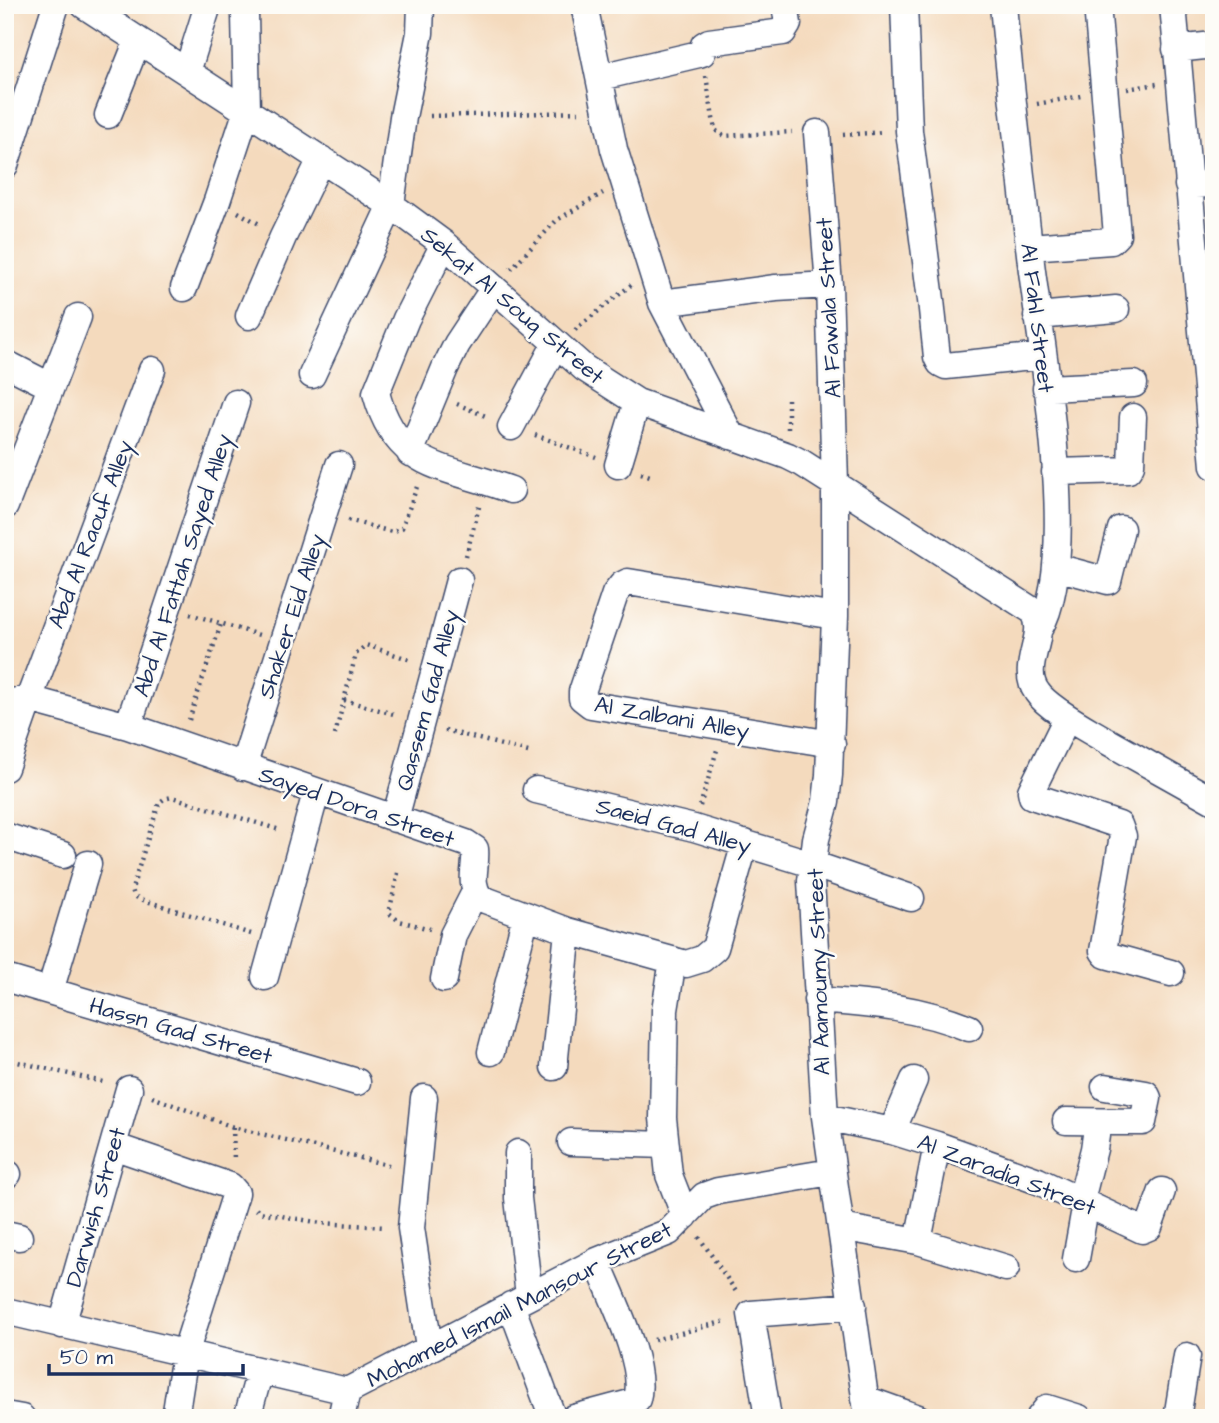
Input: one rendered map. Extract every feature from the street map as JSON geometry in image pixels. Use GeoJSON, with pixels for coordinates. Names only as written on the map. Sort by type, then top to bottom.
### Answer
{"type":"FeatureCollection","features":[{"type":"Feature","properties":{"kind":"street"},"geometry":{"type":"LineString","coordinates":[[6,158],[56,5]]}},
{"type":"Feature","properties":{"kind":"street","name":"Sekat Al Souq Street"},"geometry":{"type":"LineString","coordinates":[[84,5],[391,205],[444,244],[584,368],[637,402],[788,456],[835,483],[1033,611],[1039,619],[1040,629]]}},
{"type":"Feature","properties":{"kind":"street"},"geometry":{"type":"LineString","coordinates":[[187,72],[208,5]]}},
{"type":"Feature","properties":{"kind":"street"},"geometry":{"type":"LineString","coordinates":[[184,288],[247,110],[247,5]]}},
{"type":"Feature","properties":{"kind":"street"},"geometry":{"type":"LineString","coordinates":[[312,375],[391,205],[403,117],[420,33],[421,5]]}},
{"type":"Feature","properties":{"kind":"street"},"geometry":{"type":"LineString","coordinates":[[584,5],[614,149],[662,303],[731,436]]}},
{"type":"Feature","properties":{"kind":"street"},"geometry":{"type":"LineString","coordinates":[[601,77],[702,53],[704,45],[709,42],[783,32],[788,24],[785,5]]}},
{"type":"Feature","properties":{"kind":"street"},"geometry":{"type":"LineString","coordinates":[[904,5],[908,131],[937,357],[940,363],[946,366],[1042,356]]}},
{"type":"Feature","properties":{"kind":"street","name":"Al Fahl Street"},"geometry":{"type":"LineString","coordinates":[[1003,5],[1058,510],[1056,567],[1048,615],[1040,629]]}},
{"type":"Feature","properties":{"kind":"street"},"geometry":{"type":"LineString","coordinates":[[1029,247],[1111,241],[1117,235],[1097,5]]}},
{"type":"Feature","properties":{"kind":"street"},"geometry":{"type":"LineString","coordinates":[[1173,5],[1176,49],[1201,184],[1213,453]]}},
{"type":"Feature","properties":{"kind":"street"},"geometry":{"type":"LineString","coordinates":[[108,115],[138,40]]}},
{"type":"Feature","properties":{"kind":"street"},"geometry":{"type":"LineString","coordinates":[[1176,49],[1214,45]]}},
{"type":"Feature","properties":{"kind":"street","name":"Al Fawala Street"},"geometry":{"type":"LineString","coordinates":[[817,133],[829,285],[835,483]]}},
{"type":"Feature","properties":{"kind":"street"},"geometry":{"type":"LineString","coordinates":[[249,316],[321,159]]}},
{"type":"Feature","properties":{"kind":"street"},"geometry":{"type":"LineString","coordinates":[[444,244],[406,319],[376,393],[387,426],[418,457],[498,486]]}},
{"type":"Feature","properties":{"kind":"street"},"geometry":{"type":"LineString","coordinates":[[662,303],[776,288],[829,285]]}},
{"type":"Feature","properties":{"kind":"street"},"geometry":{"type":"LineString","coordinates":[[418,457],[433,393],[457,344],[494,288]]}},
{"type":"Feature","properties":{"kind":"street"},"geometry":{"type":"LineString","coordinates":[[1037,316],[1116,309]]}},
{"type":"Feature","properties":{"kind":"street"},"geometry":{"type":"LineString","coordinates":[[7,498],[17,442],[50,386],[78,317]]}},
{"type":"Feature","properties":{"kind":"street"},"geometry":{"type":"LineString","coordinates":[[511,427],[555,345]]}},
{"type":"Feature","properties":{"kind":"street"},"geometry":{"type":"LineString","coordinates":[[5,363],[50,386]]}},
{"type":"Feature","properties":{"kind":"street","name":"Abd Al Raouf Alley"},"geometry":{"type":"LineString","coordinates":[[5,768],[17,701],[152,370]]}},
{"type":"Feature","properties":{"kind":"street"},"geometry":{"type":"LineString","coordinates":[[1046,387],[1134,384]]}},
{"type":"Feature","properties":{"kind":"street"},"geometry":{"type":"LineString","coordinates":[[618,465],[637,402]]}},
{"type":"Feature","properties":{"kind":"street","name":"Abd Al Fattah Sayed Alley"},"geometry":{"type":"LineString","coordinates":[[128,726],[236,403]]}},
{"type":"Feature","properties":{"kind":"street"},"geometry":{"type":"LineString","coordinates":[[1055,472],[1128,470],[1131,465],[1133,417]]}},
{"type":"Feature","properties":{"kind":"street","name":"Shaker Eid Alley"},"geometry":{"type":"LineString","coordinates":[[243,767],[339,465]]}},
{"type":"Feature","properties":{"kind":"street","name":"Al Aamoumy Street"},"geometry":{"type":"LineString","coordinates":[[835,483],[831,744],[826,802],[812,864],[811,881],[825,1117],[866,1408]]}},
{"type":"Feature","properties":{"kind":"street"},"geometry":{"type":"LineString","coordinates":[[1056,567],[1108,581],[1121,528]]}},
{"type":"Feature","properties":{"kind":"street","name":"Qassem Gad Alley"},"geometry":{"type":"LineString","coordinates":[[395,819],[459,580]]}},
{"type":"Feature","properties":{"kind":"street","name":"Al Zalbani Alley"},"geometry":{"type":"LineString","coordinates":[[831,744],[591,705],[585,703],[582,692],[615,594],[622,584],[634,582],[835,615]]}},
{"type":"Feature","properties":{"kind":"street"},"geometry":{"type":"LineString","coordinates":[[1040,629],[1033,648],[1030,670],[1036,692],[1067,718],[1214,802]]}},
{"type":"Feature","properties":{"kind":"street","name":"Sayed Dora Street"},"geometry":{"type":"LineString","coordinates":[[17,701],[128,726],[466,844],[475,849],[472,879],[475,892]]}},
{"type":"Feature","properties":{"kind":"street"},"geometry":{"type":"LineString","coordinates":[[1067,718],[1031,791],[1032,796],[1119,825],[1123,836],[1103,951],[1106,955],[1171,973]]}},
{"type":"Feature","properties":{"kind":"street","name":"Saeid Gad Alley"},"geometry":{"type":"LineString","coordinates":[[536,790],[694,828],[911,898]]}},
{"type":"Feature","properties":{"kind":"street"},"geometry":{"type":"LineString","coordinates":[[265,977],[316,793]]}},
{"type":"Feature","properties":{"kind":"street"},"geometry":{"type":"LineString","coordinates":[[5,836],[63,855]]}},
{"type":"Feature","properties":{"kind":"street"},"geometry":{"type":"LineString","coordinates":[[444,979],[453,936],[475,892],[480,898],[568,931],[686,964],[702,959],[715,948],[745,843]]}},
{"type":"Feature","properties":{"kind":"street"},"geometry":{"type":"LineString","coordinates":[[50,991],[88,864]]}},
{"type":"Feature","properties":{"kind":"street"},"geometry":{"type":"LineString","coordinates":[[491,1052],[526,915]]}},
{"type":"Feature","properties":{"kind":"street"},"geometry":{"type":"LineString","coordinates":[[554,1067],[568,931]]}},
{"type":"Feature","properties":{"kind":"street"},"geometry":{"type":"LineString","coordinates":[[673,960],[665,1010],[663,1118],[669,1175],[685,1216]]}},
{"type":"Feature","properties":{"kind":"street","name":"Hassn Gad Street"},"geometry":{"type":"LineString","coordinates":[[5,978],[357,1082]]}},
{"type":"Feature","properties":{"kind":"street"},"geometry":{"type":"LineString","coordinates":[[817,1000],[906,1008],[942,1017],[969,1028]]}},
{"type":"Feature","properties":{"kind":"street"},"geometry":{"type":"LineString","coordinates":[[892,1131],[914,1080]]}},
{"type":"Feature","properties":{"kind":"street"},"geometry":{"type":"LineString","coordinates":[[1066,1121],[1143,1122],[1148,1098],[1144,1093],[1105,1087]]}},
{"type":"Feature","properties":{"kind":"street","name":"Darwish Street"},"geometry":{"type":"LineString","coordinates":[[62,1325],[129,1089]]}},
{"type":"Feature","properties":{"kind":"street"},"geometry":{"type":"LineString","coordinates":[[424,1098],[411,1228],[429,1347]]}},
{"type":"Feature","properties":{"kind":"street","name":"Al Zaradia Street"},"geometry":{"type":"LineString","coordinates":[[825,1117],[892,1131],[1038,1181],[1142,1230],[1149,1227],[1162,1191]]}},
{"type":"Feature","properties":{"kind":"street"},"geometry":{"type":"LineString","coordinates":[[1076,1259],[1083,1201],[1098,1122]]}},
{"type":"Feature","properties":{"kind":"street"},"geometry":{"type":"LineString","coordinates":[[571,1142],[666,1145]]}},
{"type":"Feature","properties":{"kind":"street"},"geometry":{"type":"LineString","coordinates":[[918,1241],[937,1145]]}},
{"type":"Feature","properties":{"kind":"street"},"geometry":{"type":"LineString","coordinates":[[113,1146],[234,1188],[236,1196],[185,1354],[175,1418]]}},
{"type":"Feature","properties":{"kind":"street"},"geometry":{"type":"LineString","coordinates":[[518,1153],[520,1300],[553,1418]]}},
{"type":"Feature","properties":{"kind":"street","name":"Mohamed Ismail Mansour Street"},"geometry":{"type":"LineString","coordinates":[[341,1418],[348,1391],[597,1261],[668,1232],[704,1196],[718,1191],[831,1172]]}},
{"type":"Feature","properties":{"kind":"street"},"geometry":{"type":"LineString","coordinates":[[841,1227],[918,1241],[1006,1268]]}},
{"type":"Feature","properties":{"kind":"street"},"geometry":{"type":"LineString","coordinates":[[574,1418],[630,1403],[638,1394],[631,1346],[597,1261]]}},
{"type":"Feature","properties":{"kind":"street"},"geometry":{"type":"LineString","coordinates":[[768,1418],[751,1314],[853,1306]]}},
{"type":"Feature","properties":{"kind":"street"},"geometry":{"type":"LineString","coordinates":[[5,1311],[348,1391]]}},
{"type":"Feature","properties":{"kind":"street"},"geometry":{"type":"LineString","coordinates":[[1177,1418],[1187,1356]]}},
{"type":"Feature","properties":{"kind":"street"},"geometry":{"type":"LineString","coordinates":[[247,1418],[260,1371]]}},
{"type":"Feature","properties":{"kind":"street"},"geometry":{"type":"LineString","coordinates":[[866,1408],[918,1418]]}},
{"type":"Feature","properties":{"kind":"street"},"geometry":{"type":"LineString","coordinates":[[1039,1418],[1046,1408],[1079,1418]]}},
{"type":"Feature","properties":{"kind":"street"},"geometry":{"type":"LineString","coordinates":[[5,1415],[22,1418]]}},
{"type":"Feature","properties":{"kind":"path"},"geometry":{"type":"LineString","coordinates":[[702,53],[715,130],[724,136],[775,132],[845,135],[908,131]]}},
{"type":"Feature","properties":{"kind":"path"},"geometry":{"type":"LineString","coordinates":[[403,117],[607,111]]}},
{"type":"Feature","properties":{"kind":"path"},"geometry":{"type":"LineString","coordinates":[[494,288],[557,220],[602,193],[626,185]]}},
{"type":"Feature","properties":{"kind":"path"},"geometry":{"type":"LineString","coordinates":[[217,201],[283,237]]}},
{"type":"Feature","properties":{"kind":"path"},"geometry":{"type":"LineString","coordinates":[[555,345],[652,270]]}},
{"type":"Feature","properties":{"kind":"path"},"geometry":{"type":"LineString","coordinates":[[433,393],[511,427],[653,477]]}},
{"type":"Feature","properties":{"kind":"path"},"geometry":{"type":"LineString","coordinates":[[788,395],[788,456]]}},
{"type":"Feature","properties":{"kind":"path"},"geometry":{"type":"LineString","coordinates":[[323,514],[392,532],[402,528],[418,457]]}},
{"type":"Feature","properties":{"kind":"path"},"geometry":{"type":"LineString","coordinates":[[459,580],[498,486]]}},
{"type":"Feature","properties":{"kind":"path"},"geometry":{"type":"LineString","coordinates":[[168,608],[283,642]]}},
{"type":"Feature","properties":{"kind":"path"},"geometry":{"type":"LineString","coordinates":[[182,744],[221,624]]}},
{"type":"Feature","properties":{"kind":"path"},"geometry":{"type":"LineString","coordinates":[[335,735],[356,653],[366,645],[436,668]]}},
{"type":"Feature","properties":{"kind":"path"},"geometry":{"type":"LineString","coordinates":[[344,700],[532,753]]}},
{"type":"Feature","properties":{"kind":"path"},"geometry":{"type":"LineString","coordinates":[[694,828],[724,726]]}},
{"type":"Feature","properties":{"kind":"path"},"geometry":{"type":"LineString","coordinates":[[275,942],[140,900],[134,896],[132,889],[159,803],[164,799],[172,797],[304,837]]}},
{"type":"Feature","properties":{"kind":"path"},"geometry":{"type":"LineString","coordinates":[[398,873],[389,906],[393,918],[453,936]]}},
{"type":"Feature","properties":{"kind":"path"},"geometry":{"type":"LineString","coordinates":[[5,1059],[129,1089],[233,1127],[415,1172]]}},
{"type":"Feature","properties":{"kind":"path"},"geometry":{"type":"LineString","coordinates":[[234,1188],[259,1212],[321,1223],[411,1228]]}},
{"type":"Feature","properties":{"kind":"path"},"geometry":{"type":"LineString","coordinates":[[631,1346],[751,1314],[685,1216]]}}]}
